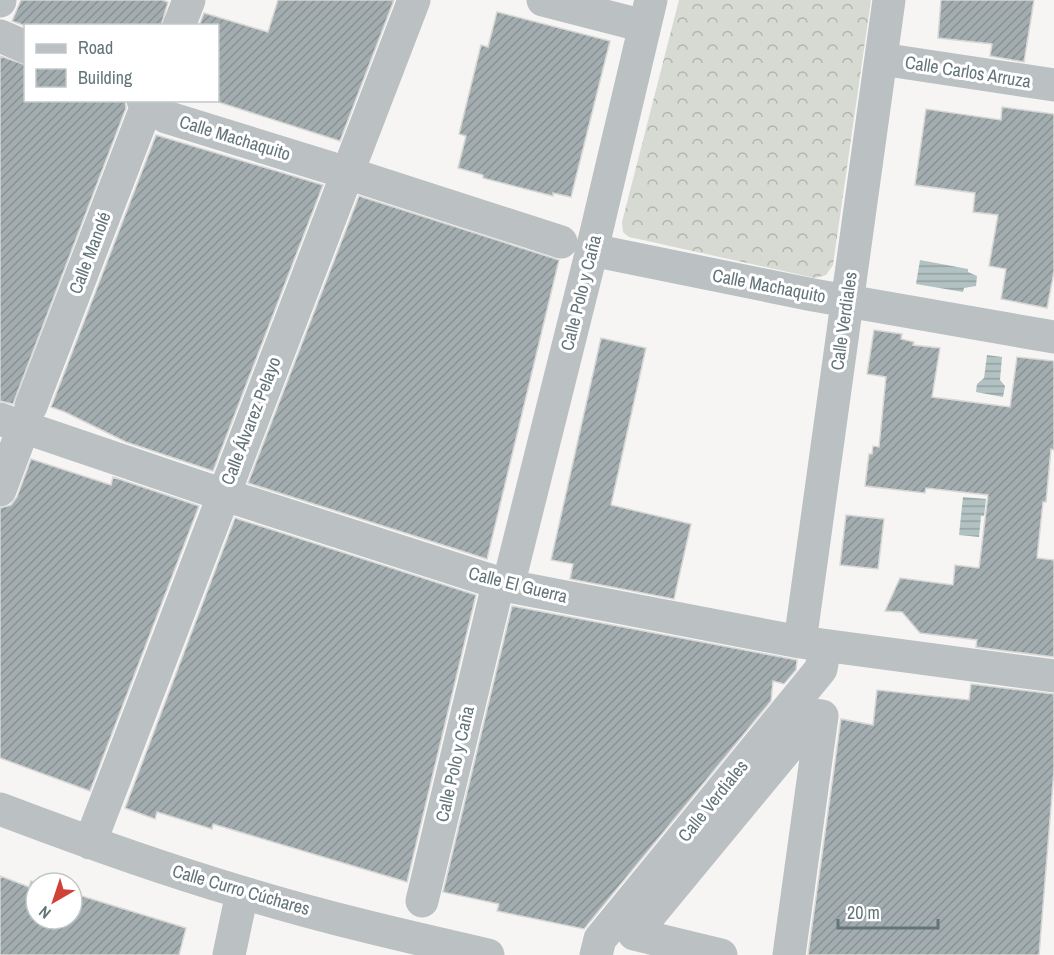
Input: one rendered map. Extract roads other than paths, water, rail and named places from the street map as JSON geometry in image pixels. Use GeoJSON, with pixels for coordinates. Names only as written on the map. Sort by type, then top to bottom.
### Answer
{"type":"FeatureCollection","features":[{"type":"Feature","properties":{"kind":"street"},"geometry":{"type":"LineString","coordinates":[[179,24],[189,0]]}},
{"type":"Feature","properties":{"kind":"street","name":"Calle Álvarez Pelayo"},"geometry":{"type":"LineString","coordinates":[[90,843],[224,494],[339,170],[414,0]]}},
{"type":"Feature","properties":{"kind":"street"},"geometry":{"type":"LineString","coordinates":[[543,0],[647,13]]}},
{"type":"Feature","properties":{"kind":"street","name":"Calle Verdiales"},"geometry":{"type":"LineString","coordinates":[[596,955],[600,939],[821,669],[813,644],[847,300],[889,0]]}},
{"type":"Feature","properties":{"kind":"street","name":"Calle Polo y Caña"},"geometry":{"type":"LineString","coordinates":[[422,901],[502,590],[577,246],[647,13]]}},
{"type":"Feature","properties":{"kind":"street"},"geometry":{"type":"LineString","coordinates":[[0,36],[24,46]]}},
{"type":"Feature","properties":{"kind":"street","name":"Calle Carlos Arruza"},"geometry":{"type":"LineString","coordinates":[[881,59],[1054,85]]}},
{"type":"Feature","properties":{"kind":"street","name":"Calle Manolé"},"geometry":{"type":"LineString","coordinates":[[31,406],[147,102]]}},
{"type":"Feature","properties":{"kind":"street","name":"Calle Machaquito"},"geometry":{"type":"LineString","coordinates":[[148,102],[166,117],[577,246],[813,295],[1054,337]]}},
{"type":"Feature","properties":{"kind":"street"},"geometry":{"type":"LineString","coordinates":[[0,490],[9,430]]}},
{"type":"Feature","properties":{"kind":"street","name":"Calle El Guerra"},"geometry":{"type":"LineString","coordinates":[[9,430],[224,494],[502,590],[813,644],[1054,676]]}},
{"type":"Feature","properties":{"kind":"street"},"geometry":{"type":"LineString","coordinates":[[721,955],[634,934],[815,715],[822,716],[789,955]]}},
{"type":"Feature","properties":{"kind":"street","name":"Calle Curro Cúchares"},"geometry":{"type":"LineString","coordinates":[[0,809],[90,843],[242,893],[413,938],[488,955]]}},
{"type":"Feature","properties":{"kind":"street"},"geometry":{"type":"LineString","coordinates":[[229,955],[242,893]]}}]}
